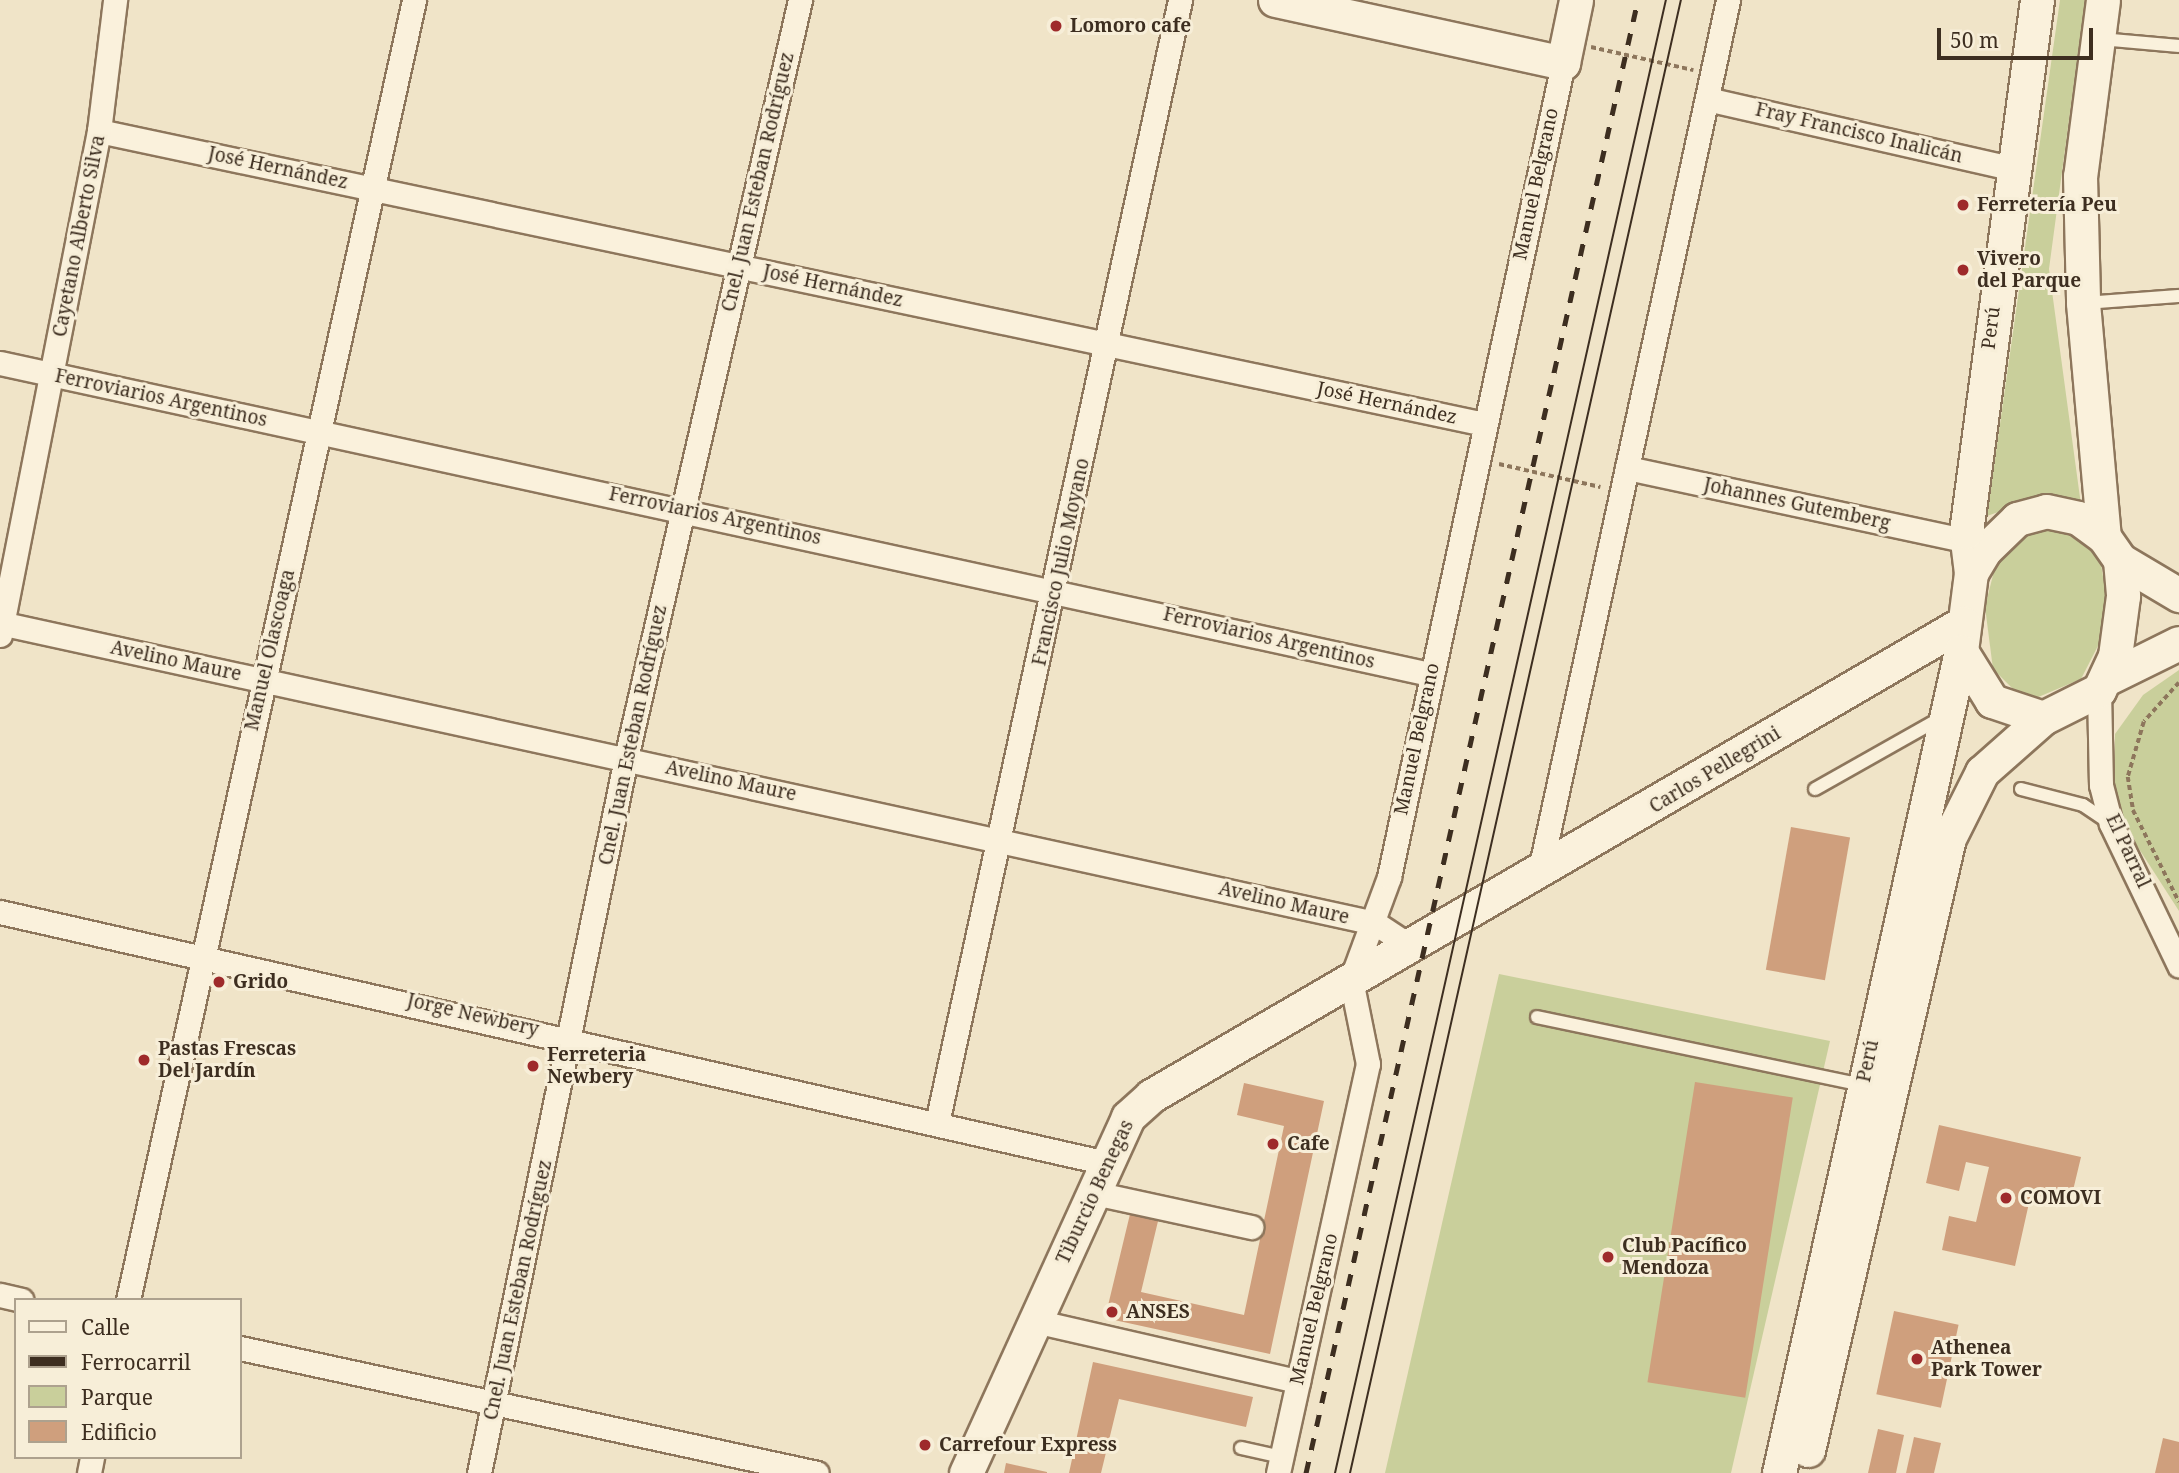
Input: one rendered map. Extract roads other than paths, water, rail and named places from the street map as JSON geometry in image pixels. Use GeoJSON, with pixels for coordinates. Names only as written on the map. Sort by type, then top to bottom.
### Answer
{"type":"FeatureCollection","features":[{"type":"Feature","properties":{"kind":"main road"},"geometry":{"type":"LineString","coordinates":[[1275,0],[1565,52]]}},
{"type":"Feature","properties":{"kind":"main road","name":"Manuel Belgrano"},"geometry":{"type":"LineString","coordinates":[[1565,52],[1576,0]]}},
{"type":"Feature","properties":{"kind":"main road","name":"Perú"},"geometry":{"type":"LineString","coordinates":[[1971,573],[1967,541],[2011,168],[2037,0]]}},
{"type":"Feature","properties":{"kind":"main road"},"geometry":{"type":"LineString","coordinates":[[2102,684],[2122,622],[2083,303],[2080,176],[2103,0]]}},
{"type":"Feature","properties":{"kind":"main road"},"geometry":{"type":"LineString","coordinates":[[2179,595],[2062,512],[2031,514],[1999,533],[1971,573],[1962,637],[1992,701],[2043,718],[2179,643]]}},
{"type":"Feature","properties":{"kind":"main road","name":"Perú"},"geometry":{"type":"LineString","coordinates":[[1779,1473],[1941,718],[1962,637]]}},
{"type":"Feature","properties":{"kind":"main road","name":"Carlos Pellegrini"},"geometry":{"type":"LineString","coordinates":[[1468,916],[1962,637]]}},
{"type":"Feature","properties":{"kind":"main road","name":"Perú"},"geometry":{"type":"LineString","coordinates":[[1802,1473],[1950,838],[1982,772],[2043,718]]}},
{"type":"Feature","properties":{"kind":"main road","name":"Tiburcio Benegas"},"geometry":{"type":"LineString","coordinates":[[966,1473],[1128,1117],[1151,1096],[1468,916]]}},
{"type":"Feature","properties":{"kind":"street","name":"Cayetano Alberto Silva"},"geometry":{"type":"LineString","coordinates":[[1,627],[53,375],[99,131],[115,0]]}},
{"type":"Feature","properties":{"kind":"street","name":"Manuel Olascoaga"},"geometry":{"type":"LineString","coordinates":[[128,1298],[263,679],[376,189],[414,0]]}},
{"type":"Feature","properties":{"kind":"street","name":"Cnel. Juan Esteban Rodríguez"},"geometry":{"type":"LineString","coordinates":[[479,1473],[572,1037],[626,758],[800,0]]}},
{"type":"Feature","properties":{"kind":"street","name":"Francisco Julio Moyano"},"geometry":{"type":"LineString","coordinates":[[937,1123],[1056,590],[1180,0]]}},
{"type":"Feature","properties":{"kind":"street"},"geometry":{"type":"LineString","coordinates":[[1539,875],[1728,0]]}},
{"type":"Feature","properties":{"kind":"street","name":"Manuel Belgrano"},"geometry":{"type":"LineString","coordinates":[[1280,1465],[1368,1064],[1352,980],[1376,923],[1565,52]]}},
{"type":"Feature","properties":{"kind":"street","name":"Fray Francisco Inalicán"},"geometry":{"type":"LineString","coordinates":[[1707,99],[2011,168]]}},
{"type":"Feature","properties":{"kind":"street","name":"José Hernández"},"geometry":{"type":"LineString","coordinates":[[99,131],[1484,424]]}},
{"type":"Feature","properties":{"kind":"street","name":"Ferroviarios Argentinos"},"geometry":{"type":"LineString","coordinates":[[0,363],[1056,590],[1430,674]]}},
{"type":"Feature","properties":{"kind":"street","name":"Johannes Gutemberg"},"geometry":{"type":"LineString","coordinates":[[1627,468],[1967,541]]}},
{"type":"Feature","properties":{"kind":"street","name":"Avelino Maure"},"geometry":{"type":"LineString","coordinates":[[1,627],[263,679],[1376,923],[1413,948]]}},
{"type":"Feature","properties":{"kind":"street","name":"El Parral"},"geometry":{"type":"LineString","coordinates":[[2102,684],[2101,785],[2111,824],[2177,953]]}},
{"type":"Feature","properties":{"kind":"street","name":"Jorge Newbery"},"geometry":{"type":"LineString","coordinates":[[0,912],[572,1037],[1107,1163]]}},
{"type":"Feature","properties":{"kind":"street"},"geometry":{"type":"LineString","coordinates":[[1094,1193],[1251,1227]]}},
{"type":"Feature","properties":{"kind":"street"},"geometry":{"type":"LineString","coordinates":[[1035,1321],[1298,1381]]}},
{"type":"Feature","properties":{"kind":"street"},"geometry":{"type":"LineString","coordinates":[[242,1348],[817,1473]]}},
{"type":"Feature","properties":{"kind":"lane"},"geometry":{"type":"LineString","coordinates":[[2097,39],[2179,46]]}},
{"type":"Feature","properties":{"kind":"lane"},"geometry":{"type":"LineString","coordinates":[[2083,303],[2179,296]]}},
{"type":"Feature","properties":{"kind":"lane"},"geometry":{"type":"LineString","coordinates":[[1815,789],[1941,718]]}},
{"type":"Feature","properties":{"kind":"lane"},"geometry":{"type":"LineString","coordinates":[[2021,789],[2083,805],[2111,824]]}},
{"type":"Feature","properties":{"kind":"lane"},"geometry":{"type":"LineString","coordinates":[[1537,1017],[1863,1085]]}},
{"type":"Feature","properties":{"kind":"lane"},"geometry":{"type":"LineString","coordinates":[[1241,1448],[1280,1465]]}},
{"type":"Feature","properties":{"kind":"tram line"},"geometry":{"type":"LineString","coordinates":[[1335,1473],[1666,0]]}},
{"type":"Feature","properties":{"kind":"tram line"},"geometry":{"type":"LineString","coordinates":[[1350,1473],[1681,0]]}},
{"type":"Feature","properties":{"kind":"railway"},"geometry":{"type":"LineString","coordinates":[[1306,1473],[1638,0]]}},
{"type":"Feature","properties":{"kind":"place","name":"Lomoro cafe"},"geometry":{"type":"Point","coordinates":[1056,26]}},
{"type":"Feature","properties":{"kind":"place","name":"Ferretería Peu"},"geometry":{"type":"Point","coordinates":[1963,205]}},
{"type":"Feature","properties":{"kind":"place","name":"Vivero del Parque"},"geometry":{"type":"Point","coordinates":[1963,270]}},
{"type":"Feature","properties":{"kind":"place","name":"Grido"},"geometry":{"type":"Point","coordinates":[219,982]}},
{"type":"Feature","properties":{"kind":"place","name":"Pastas Frescas Del Jardín"},"geometry":{"type":"Point","coordinates":[144,1060]}},
{"type":"Feature","properties":{"kind":"place","name":"Ferreteria Newbery"},"geometry":{"type":"Point","coordinates":[533,1066]}},
{"type":"Feature","properties":{"kind":"place","name":"Cafe"},"geometry":{"type":"Point","coordinates":[1273,1144]}},
{"type":"Feature","properties":{"kind":"place","name":"COMOVI"},"geometry":{"type":"Point","coordinates":[2006,1198]}},
{"type":"Feature","properties":{"kind":"place","name":"Club Pacífico Mendoza"},"geometry":{"type":"Point","coordinates":[1608,1257]}},
{"type":"Feature","properties":{"kind":"place","name":"ANSES"},"geometry":{"type":"Point","coordinates":[1112,1312]}},
{"type":"Feature","properties":{"kind":"place","name":"Athenea Park Tower"},"geometry":{"type":"Point","coordinates":[1917,1359]}},
{"type":"Feature","properties":{"kind":"place","name":"Carrefour Express"},"geometry":{"type":"Point","coordinates":[925,1445]}}]}
